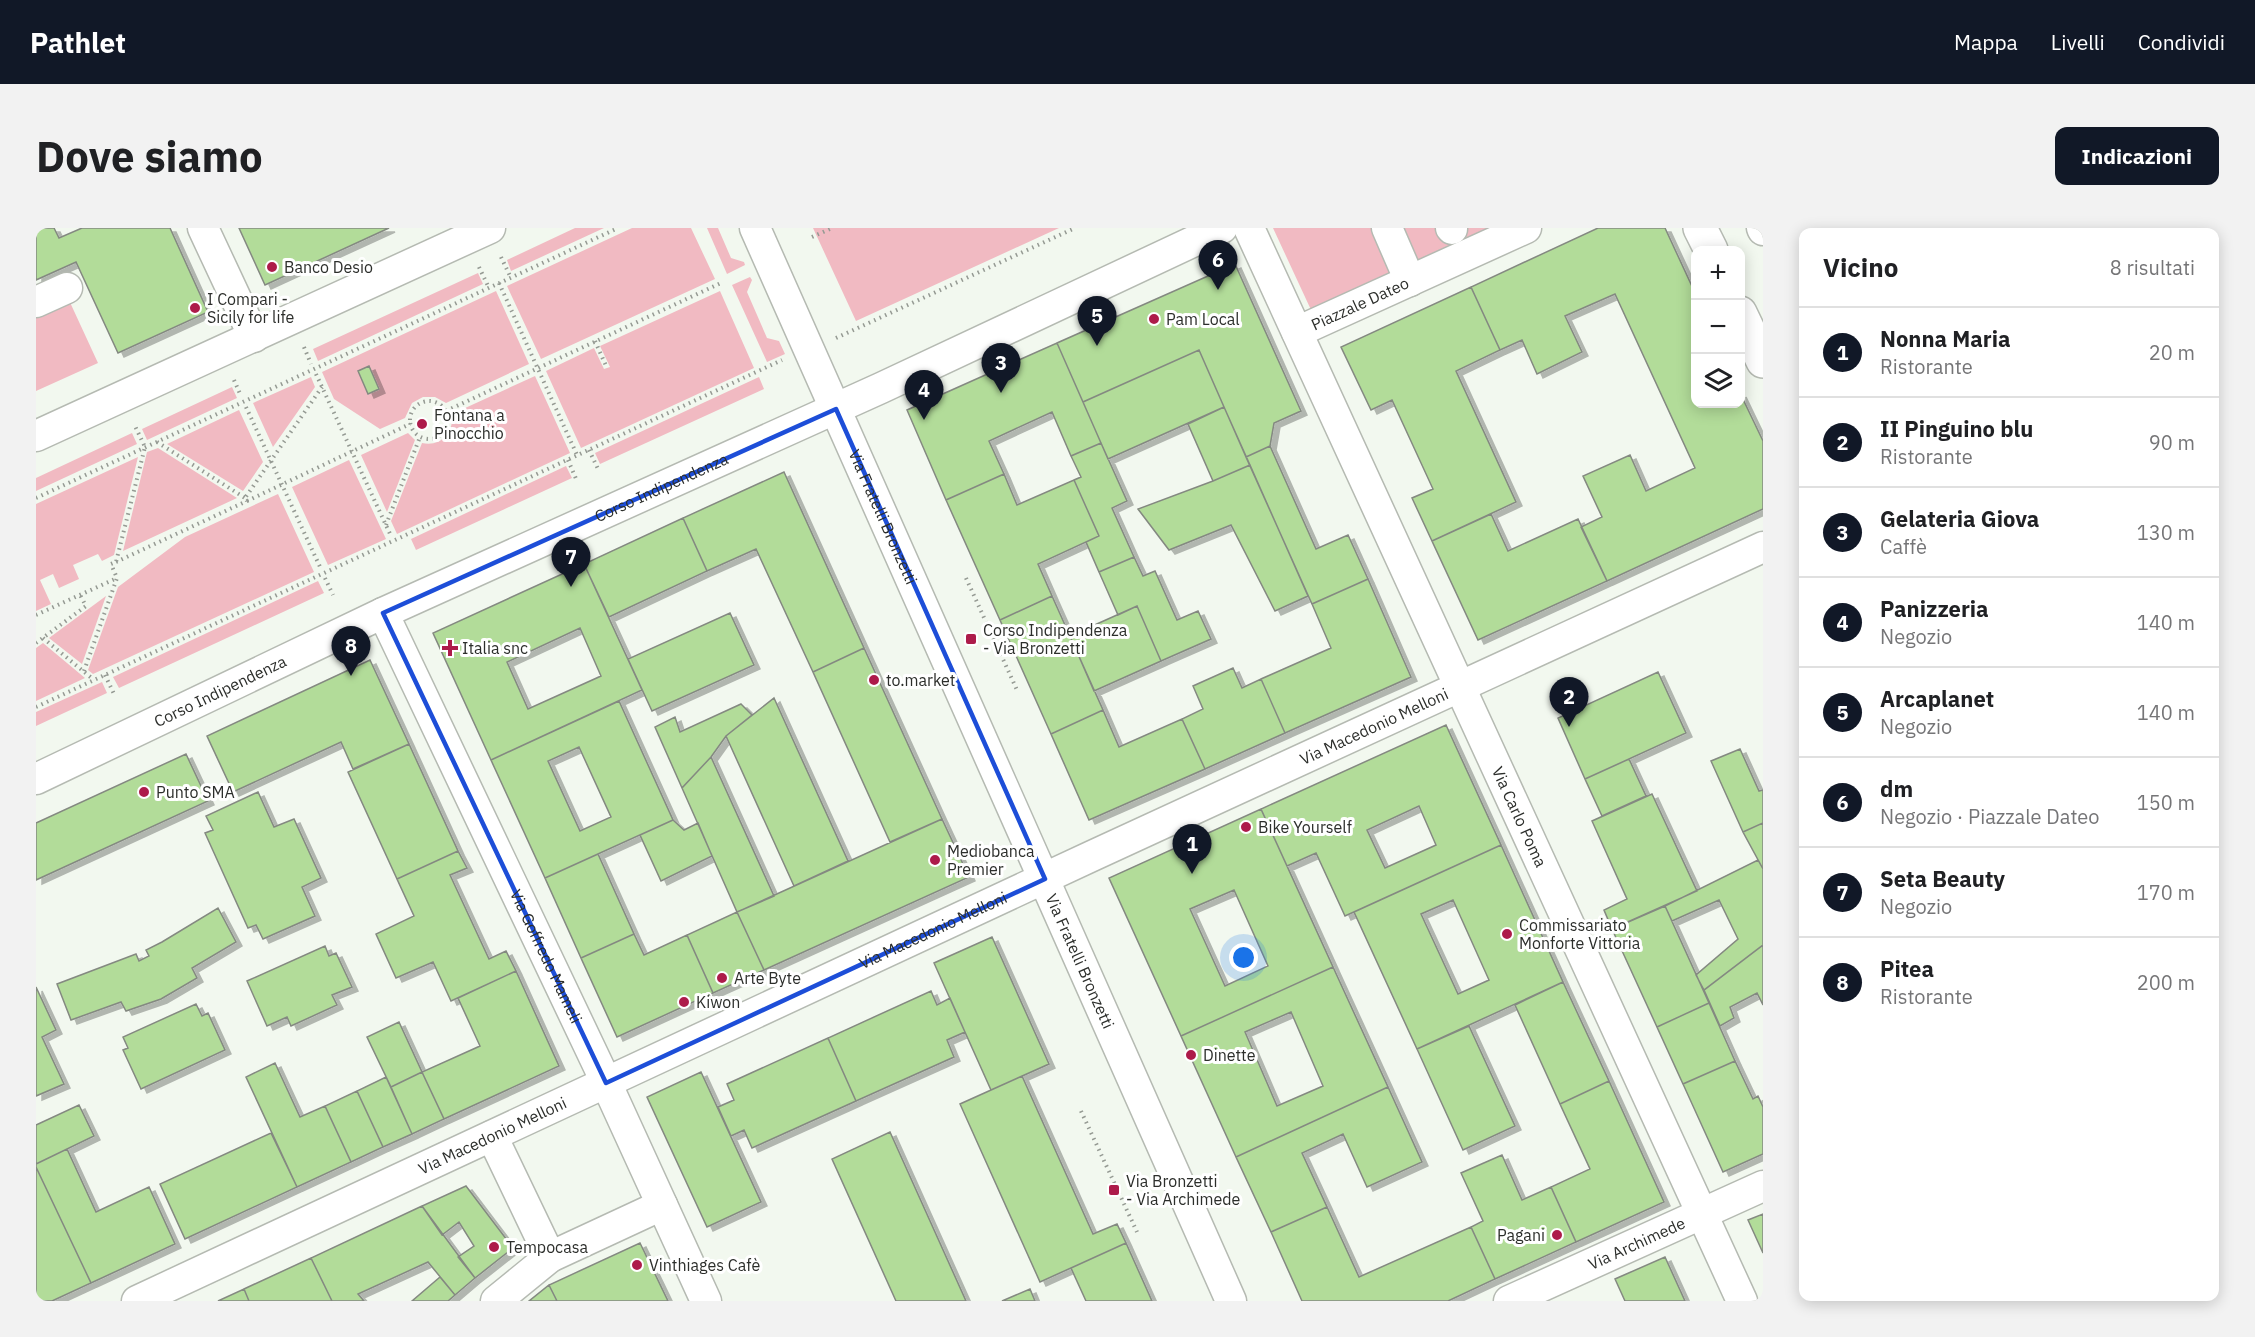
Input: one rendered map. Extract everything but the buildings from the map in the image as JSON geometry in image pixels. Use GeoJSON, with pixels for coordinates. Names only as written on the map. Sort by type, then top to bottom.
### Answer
{"type":"FeatureCollection","features":[{"type":"Feature","properties":{"kind":"main road"},"geometry":{"type":"LineString","coordinates":[[1700,228],[1709,246]]}},
{"type":"Feature","properties":{"kind":"main road"},"geometry":{"type":"LineString","coordinates":[[1745,323],[1763,361]]}},
{"type":"Feature","properties":{"kind":"street"},"geometry":{"type":"LineString","coordinates":[[203,228],[254,337]]}},
{"type":"Feature","properties":{"kind":"street"},"geometry":{"type":"LineString","coordinates":[[36,436],[490,228]]}},
{"type":"Feature","properties":{"kind":"street","name":"Via Fratelli Bronzetti"},"geometry":{"type":"LineString","coordinates":[[755,228],[1231,1301]]}},
{"type":"Feature","properties":{"kind":"street","name":"Corso Indipendenza"},"geometry":{"type":"LineString","coordinates":[[36,779],[383,613],[836,409],[1222,228]]}},
{"type":"Feature","properties":{"kind":"street","name":"Piazzale Dateo"},"geometry":{"type":"LineString","coordinates":[[1250,228],[1297,332],[1526,228]]}},
{"type":"Feature","properties":{"kind":"street"},"geometry":{"type":"LineString","coordinates":[[1387,228],[1410,281]]}},
{"type":"Feature","properties":{"kind":"street"},"geometry":{"type":"LineString","coordinates":[[36,302],[67,288]]}},
{"type":"Feature","properties":{"kind":"street","name":"Via Carlo Poma"},"geometry":{"type":"LineString","coordinates":[[1297,332],[1700,1214],[1742,1301]]}},
{"type":"Feature","properties":{"kind":"street","name":"Via Macedonio Melloni"},"geometry":{"type":"LineString","coordinates":[[137,1301],[1763,547]]}},
{"type":"Feature","properties":{"kind":"street","name":"Via Goffredo Mameli"},"geometry":{"type":"LineString","coordinates":[[383,613],[606,1083],[706,1301]]}},
{"type":"Feature","properties":{"kind":"street"},"geometry":{"type":"LineString","coordinates":[[492,1136],[550,1257]]}},
{"type":"Feature","properties":{"kind":"street","name":"Via Archimede"},"geometry":{"type":"LineString","coordinates":[[1509,1301],[1763,1186]]}},
{"type":"Feature","properties":{"kind":"street"},"geometry":{"type":"LineString","coordinates":[[496,1301],[550,1257],[662,1204]]}},
{"type":"Feature","properties":{"kind":"path"},"geometry":{"type":"LineString","coordinates":[[36,498],[618,228]]}},
{"type":"Feature","properties":{"kind":"path"},"geometry":{"type":"LineString","coordinates":[[812,237],[832,228]]}},
{"type":"Feature","properties":{"kind":"path"},"geometry":{"type":"LineString","coordinates":[[830,341],[1076,228]]}},
{"type":"Feature","properties":{"kind":"path"},"geometry":{"type":"LineString","coordinates":[[500,256],[510,278]]}},
{"type":"Feature","properties":{"kind":"path"},"geometry":{"type":"LineString","coordinates":[[479,266],[489,288]]}},
{"type":"Feature","properties":{"kind":"path"},"geometry":{"type":"LineString","coordinates":[[446,411],[723,282]]}},
{"type":"Feature","properties":{"kind":"path"},"geometry":{"type":"LineString","coordinates":[[499,283],[577,455]]}},
{"type":"Feature","properties":{"kind":"path"},"geometry":{"type":"LineString","coordinates":[[595,342],[607,368]]}},
{"type":"Feature","properties":{"kind":"path"},"geometry":{"type":"LineString","coordinates":[[304,347],[311,364]]}},
{"type":"Feature","properties":{"kind":"path"},"geometry":{"type":"LineString","coordinates":[[36,706],[787,358]]}},
{"type":"Feature","properties":{"kind":"path"},"geometry":{"type":"LineString","coordinates":[[316,374],[391,536]]}},
{"type":"Feature","properties":{"kind":"path"},"geometry":{"type":"LineString","coordinates":[[234,380],[241,396]]}},
{"type":"Feature","properties":{"kind":"path"},"geometry":{"type":"LineString","coordinates":[[246,500],[322,387]]}},
{"type":"Feature","properties":{"kind":"path"},"geometry":{"type":"LineString","coordinates":[[434,401],[446,411],[448,421],[442,433],[435,438],[425,439],[415,434],[410,424],[412,411],[420,402],[434,401]]}},
{"type":"Feature","properties":{"kind":"path"},"geometry":{"type":"LineString","coordinates":[[246,407],[321,569]]}},
{"type":"Feature","properties":{"kind":"path"},"geometry":{"type":"LineString","coordinates":[[84,671],[117,578],[111,564],[410,424]]}},
{"type":"Feature","properties":{"kind":"path"},"geometry":{"type":"LineString","coordinates":[[116,562],[145,447],[135,426]]}},
{"type":"Feature","properties":{"kind":"path"},"geometry":{"type":"LineString","coordinates":[[386,525],[420,437]]}},
{"type":"Feature","properties":{"kind":"path"},"geometry":{"type":"LineString","coordinates":[[156,442],[246,500]]}},
{"type":"Feature","properties":{"kind":"path"},"geometry":{"type":"LineString","coordinates":[[589,450],[598,471]]}},
{"type":"Feature","properties":{"kind":"path"},"geometry":{"type":"LineString","coordinates":[[568,460],[578,481]]}},
{"type":"Feature","properties":{"kind":"path"},"geometry":{"type":"LineString","coordinates":[[36,615],[117,578]]}},
{"type":"Feature","properties":{"kind":"path"},"geometry":{"type":"LineString","coordinates":[[325,578],[333,595]]}},
{"type":"Feature","properties":{"kind":"path"},"geometry":{"type":"LineString","coordinates":[[966,578],[1017,690]]}},
{"type":"Feature","properties":{"kind":"path"},"geometry":{"type":"LineString","coordinates":[[36,642],[86,606],[80,595]]}},
{"type":"Feature","properties":{"kind":"path"},"geometry":{"type":"LineString","coordinates":[[42,638],[94,680]]}},
{"type":"Feature","properties":{"kind":"path"},"geometry":{"type":"LineString","coordinates":[[105,675],[115,696]]}},
{"type":"Feature","properties":{"kind":"path"},"geometry":{"type":"LineString","coordinates":[[1081,1111],[1137,1232]]}},
{"type":"Feature","properties":{"kind":"highlighted area"},"geometry":{"type":"Polygon","coordinates":[[[836,409],[1045,879],[606,1083],[383,613],[836,409]]]}},
{"type":"Feature","properties":{"kind":"shaded area"},"geometry":{"type":"Polygon","coordinates":[[[575,228],[604,228],[511,271],[507,260],[575,228]]]}},
{"type":"Feature","properties":{"kind":"shaded area"},"geometry":{"type":"Polygon","coordinates":[[[632,228],[691,228],[715,279],[541,359],[507,286],[632,228]]]}},
{"type":"Feature","properties":{"kind":"shaded area"},"geometry":{"type":"Polygon","coordinates":[[[707,228],[718,228],[731,258],[744,262],[745,265],[727,274],[707,228]]]}},
{"type":"Feature","properties":{"kind":"shaded area"},"geometry":{"type":"Polygon","coordinates":[[[813,228],[1059,228],[856,321],[813,228]]]}},
{"type":"Feature","properties":{"kind":"shaded area"},"geometry":{"type":"Polygon","coordinates":[[[1273,228],[1496,228],[1312,312],[1273,228]]]}},
{"type":"Feature","properties":{"kind":"shaded area"},"geometry":{"type":"Polygon","coordinates":[[[478,273],[483,284],[318,361],[313,349],[478,273]]]}},
{"type":"Feature","properties":{"kind":"shaded area"},"geometry":{"type":"Polygon","coordinates":[[[750,277],[752,280],[747,292],[767,338],[779,341],[785,354],[767,362],[732,285],[750,277]]]}},
{"type":"Feature","properties":{"kind":"shaded area"},"geometry":{"type":"Polygon","coordinates":[[[496,291],[529,364],[446,403],[435,397],[423,397],[412,403],[405,418],[380,429],[334,399],[322,372],[496,291]]]}},
{"type":"Feature","properties":{"kind":"shaded area"},"geometry":{"type":"Polygon","coordinates":[[[720,291],[754,368],[581,448],[546,371],[594,348],[604,369],[610,367],[600,346],[720,291]]]}},
{"type":"Feature","properties":{"kind":"shaded area"},"geometry":{"type":"Polygon","coordinates":[[[68,298],[98,363],[36,391],[36,312],[68,298]]]}},
{"type":"Feature","properties":{"kind":"shaded area"},"geometry":{"type":"Polygon","coordinates":[[[535,376],[570,453],[397,534],[391,521],[422,443],[435,443],[445,437],[451,427],[452,414],[535,376]]]}},
{"type":"Feature","properties":{"kind":"shaded area"},"geometry":{"type":"Polygon","coordinates":[[[311,377],[315,387],[273,447],[253,403],[311,377]]]}},
{"type":"Feature","properties":{"kind":"shaded area"},"geometry":{"type":"Polygon","coordinates":[[[759,377],[764,389],[600,464],[595,453],[759,377]]]}},
{"type":"Feature","properties":{"kind":"shaded area"},"geometry":{"type":"Polygon","coordinates":[[[232,387],[237,398],[147,440],[142,429],[232,387]]]}},
{"type":"Feature","properties":{"kind":"shaded area"},"geometry":{"type":"Polygon","coordinates":[[[239,410],[263,462],[243,491],[167,444],[239,410]]]}},
{"type":"Feature","properties":{"kind":"shaded area"},"geometry":{"type":"Polygon","coordinates":[[[132,433],[137,444],[36,491],[36,478],[132,433]]]}},
{"type":"Feature","properties":{"kind":"shaded area"},"geometry":{"type":"Polygon","coordinates":[[[408,433],[415,440],[387,512],[361,455],[408,433]]]}},
{"type":"Feature","properties":{"kind":"shaded area"},"geometry":{"type":"Polygon","coordinates":[[[158,448],[237,498],[123,551],[147,452],[158,448]]]}},
{"type":"Feature","properties":{"kind":"shaded area"},"geometry":{"type":"Polygon","coordinates":[[[138,457],[114,555],[102,561],[98,554],[73,565],[79,579],[59,588],[53,574],[40,580],[51,604],[36,611],[36,504],[138,457]]]}},
{"type":"Feature","properties":{"kind":"shaded area"},"geometry":{"type":"Polygon","coordinates":[[[349,460],[386,539],[328,565],[292,487],[349,460]]]}},
{"type":"Feature","properties":{"kind":"shaded area"},"geometry":{"type":"Polygon","coordinates":[[[566,466],[572,478],[416,550],[411,539],[566,466]]]}},
{"type":"Feature","properties":{"kind":"shaded area"},"geometry":{"type":"Polygon","coordinates":[[[278,494],[314,572],[93,674],[88,670],[118,587],[185,537],[278,494]]]}},
{"type":"Feature","properties":{"kind":"shaded area"},"geometry":{"type":"Polygon","coordinates":[[[318,581],[324,593],[119,688],[113,677],[318,581]]]}},
{"type":"Feature","properties":{"kind":"shaded area"},"geometry":{"type":"Polygon","coordinates":[[[106,596],[82,664],[49,638],[106,596]]]}},
{"type":"Feature","properties":{"kind":"shaded area"},"geometry":{"type":"Polygon","coordinates":[[[43,643],[85,678],[36,701],[36,648],[43,643]]]}},
{"type":"Feature","properties":{"kind":"shaded area"},"geometry":{"type":"Polygon","coordinates":[[[102,682],[107,693],[36,726],[36,712],[102,682]]]}},
{"type":"Feature","properties":{"kind":"place","name":"Banco Desio"},"geometry":{"type":"Point","coordinates":[272,267]}},
{"type":"Feature","properties":{"kind":"place","name":"dm"},"geometry":{"type":"Point","coordinates":[1218,290]}},
{"type":"Feature","properties":{"kind":"place","name":"I Compari - Sicily for life"},"geometry":{"type":"Point","coordinates":[195,308]}},
{"type":"Feature","properties":{"kind":"place","name":"Pam Local"},"geometry":{"type":"Point","coordinates":[1154,319]}},
{"type":"Feature","properties":{"kind":"place","name":"Arcaplanet"},"geometry":{"type":"Point","coordinates":[1097,346]}},
{"type":"Feature","properties":{"kind":"place","name":"Gelateria Giova"},"geometry":{"type":"Point","coordinates":[1001,393]}},
{"type":"Feature","properties":{"kind":"place","name":"Panizzeria"},"geometry":{"type":"Point","coordinates":[924,420]}},
{"type":"Feature","properties":{"kind":"place","name":"Fontana a Pinocchio"},"geometry":{"type":"Point","coordinates":[422,424]}},
{"type":"Feature","properties":{"kind":"place","name":"Seta Beauty"},"geometry":{"type":"Point","coordinates":[571,587]}},
{"type":"Feature","properties":{"kind":"place","name":"Corso Indipendenza - Via Bronzetti"},"geometry":{"type":"Point","coordinates":[971,639]}},
{"type":"Feature","properties":{"kind":"place","name":"Italia snc"},"geometry":{"type":"Point","coordinates":[450,648]}},
{"type":"Feature","properties":{"kind":"place","name":"Pitea"},"geometry":{"type":"Point","coordinates":[351,676]}},
{"type":"Feature","properties":{"kind":"place","name":"to.market"},"geometry":{"type":"Point","coordinates":[874,680]}},
{"type":"Feature","properties":{"kind":"place","name":"II Pinguino blu"},"geometry":{"type":"Point","coordinates":[1569,727]}},
{"type":"Feature","properties":{"kind":"place","name":"Punto SMA"},"geometry":{"type":"Point","coordinates":[144,792]}},
{"type":"Feature","properties":{"kind":"place","name":"Bike Yourself"},"geometry":{"type":"Point","coordinates":[1246,827]}},
{"type":"Feature","properties":{"kind":"place","name":"Mediobanca Premier"},"geometry":{"type":"Point","coordinates":[935,860]}},
{"type":"Feature","properties":{"kind":"place","name":"Nonna Maria"},"geometry":{"type":"Point","coordinates":[1192,874]}},
{"type":"Feature","properties":{"kind":"place","name":"Commissariato Monforte Vittoria"},"geometry":{"type":"Point","coordinates":[1507,934]}},
{"type":"Feature","properties":{"kind":"place","name":"Arte Byte"},"geometry":{"type":"Point","coordinates":[722,978]}},
{"type":"Feature","properties":{"kind":"place","name":"Kiwon"},"geometry":{"type":"Point","coordinates":[684,1002]}},
{"type":"Feature","properties":{"kind":"place","name":"Dinette"},"geometry":{"type":"Point","coordinates":[1191,1055]}},
{"type":"Feature","properties":{"kind":"place","name":"Via Bronzetti - Via Archimede"},"geometry":{"type":"Point","coordinates":[1114,1190]}},
{"type":"Feature","properties":{"kind":"place","name":"Pagani"},"geometry":{"type":"Point","coordinates":[1557,1235]}},
{"type":"Feature","properties":{"kind":"place","name":"Tempocasa"},"geometry":{"type":"Point","coordinates":[494,1247]}},
{"type":"Feature","properties":{"kind":"place","name":"Vinthiages Cafè"},"geometry":{"type":"Point","coordinates":[637,1265]}}]}
